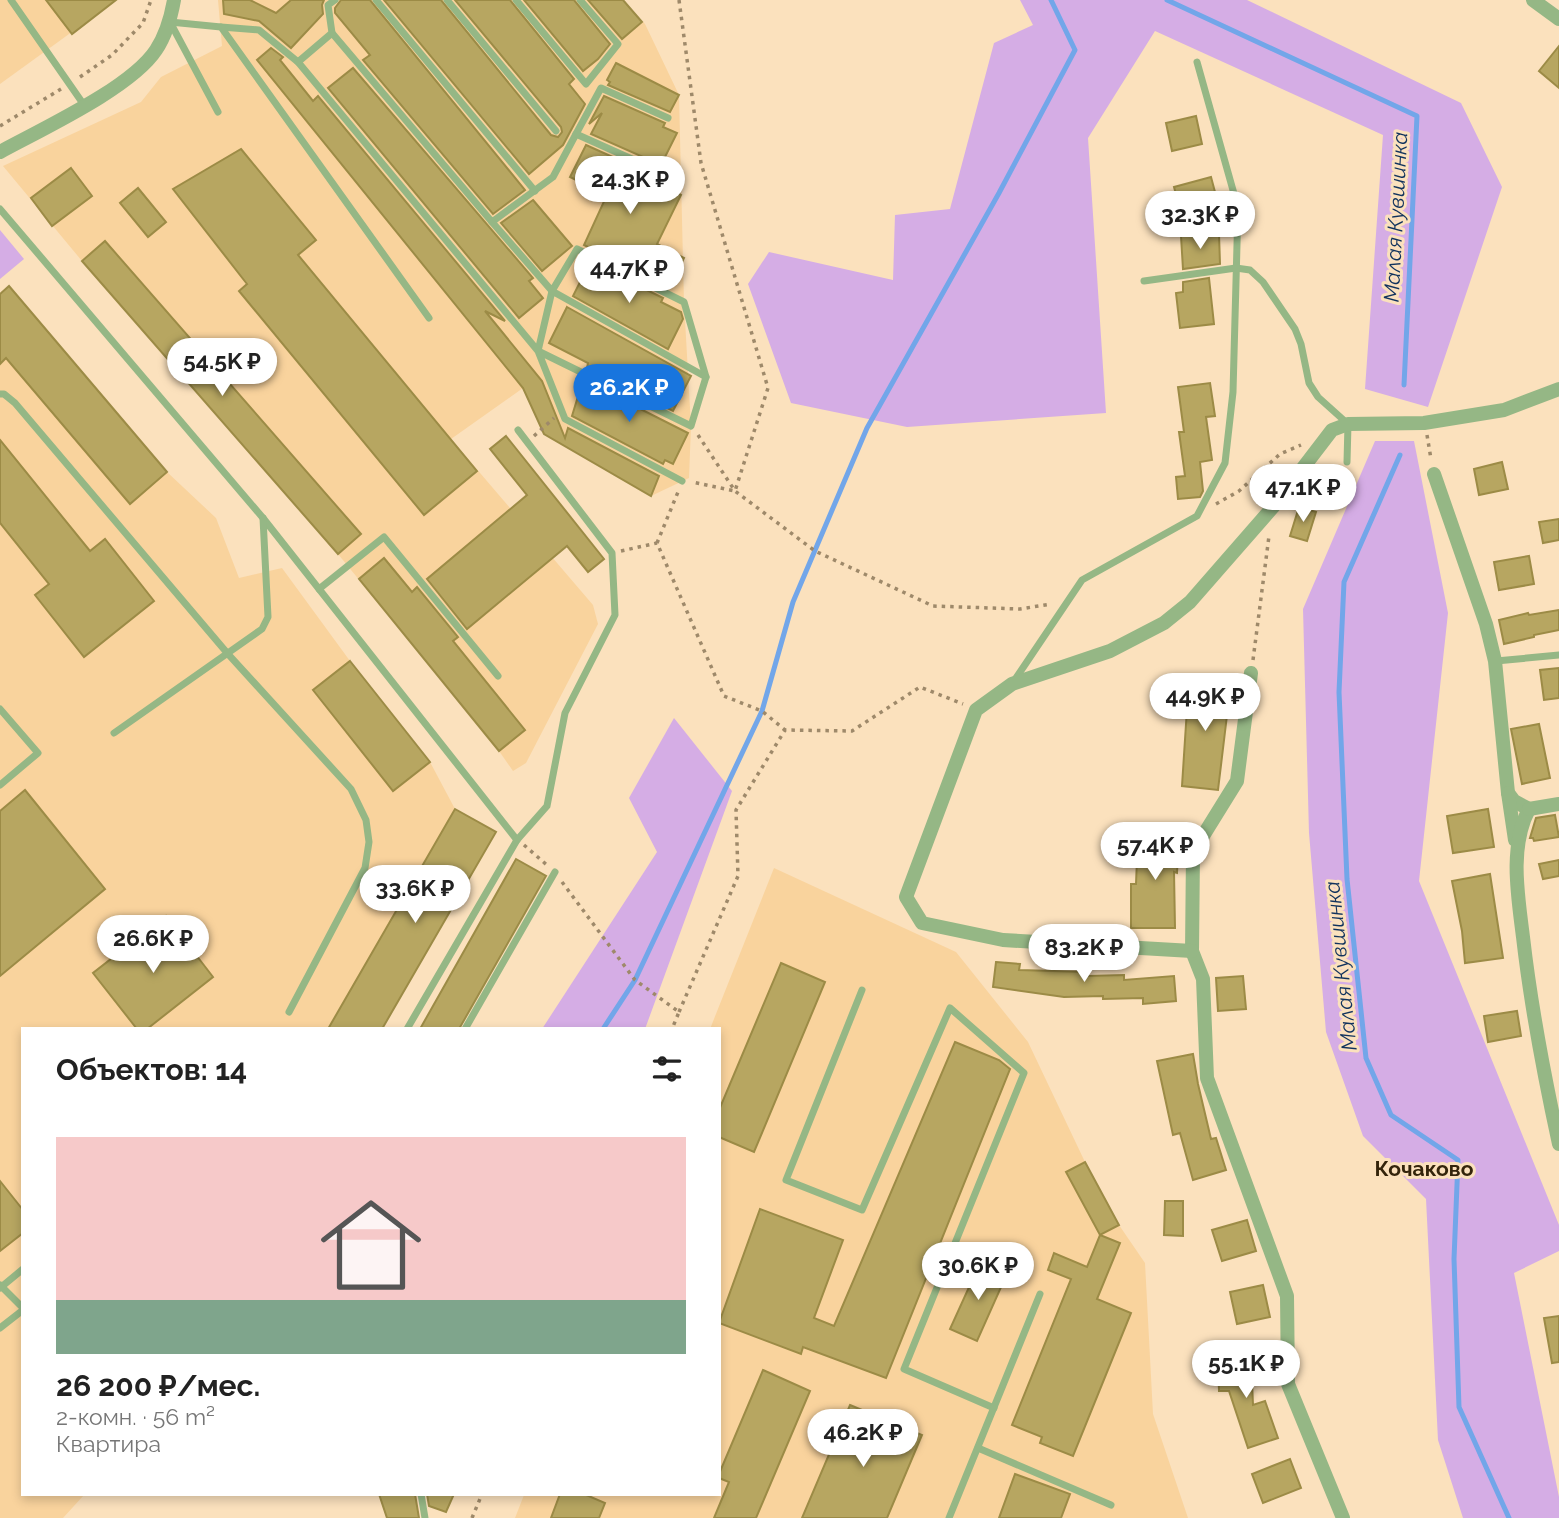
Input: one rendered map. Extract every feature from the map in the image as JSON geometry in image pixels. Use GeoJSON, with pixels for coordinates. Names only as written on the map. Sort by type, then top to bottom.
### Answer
{"type":"FeatureCollection","features":[{"type":"Feature","properties":{"kind":"street"},"geometry":{"type":"LineString","coordinates":[[0,152],[134,75],[156,50],[170,22],[174,0]]}},
{"type":"Feature","properties":{"kind":"street"},"geometry":{"type":"LineString","coordinates":[[1533,0],[1559,19]]}},
{"type":"Feature","properties":{"kind":"street"},"geometry":{"type":"LineString","coordinates":[[1192,951],[1003,940],[922,923],[906,897],[976,710],[1012,684],[1110,651],[1164,623],[1190,603],[1273,507],[1332,430],[1348,424],[1424,423],[1504,410],[1559,389]]}},
{"type":"Feature","properties":{"kind":"street"},"geometry":{"type":"LineString","coordinates":[[1434,474],[1486,624],[1495,661],[1500,692],[1505,783],[1517,853],[1518,892],[1529,990],[1559,1144]]}},
{"type":"Feature","properties":{"kind":"street"},"geometry":{"type":"LineString","coordinates":[[1251,673],[1237,781],[1194,852],[1192,951],[1203,979],[1207,1078],[1287,1296],[1288,1384],[1343,1518]]}},
{"type":"Feature","properties":{"kind":"street"},"geometry":{"type":"LineString","coordinates":[[1508,793],[1514,801],[1529,809],[1559,804]]}},
{"type":"Feature","properties":{"kind":"street"},"geometry":{"type":"LineString","coordinates":[[1517,853],[1523,820],[1529,809]]}},
{"type":"Feature","properties":{"kind":"lane"},"geometry":{"type":"LineString","coordinates":[[11,0],[84,105]]}},
{"type":"Feature","properties":{"kind":"lane"},"geometry":{"type":"LineString","coordinates":[[335,0],[328,5],[332,33],[552,291],[706,377]]}},
{"type":"Feature","properties":{"kind":"lane"},"geometry":{"type":"LineString","coordinates":[[376,0],[535,191]]}},
{"type":"Feature","properties":{"kind":"lane"},"geometry":{"type":"LineString","coordinates":[[447,0],[556,131]]}},
{"type":"Feature","properties":{"kind":"lane"},"geometry":{"type":"LineString","coordinates":[[516,0],[586,84],[618,44],[580,0]]}},
{"type":"Feature","properties":{"kind":"lane"},"geometry":{"type":"LineString","coordinates":[[170,22],[259,30],[298,62],[538,351],[565,419],[682,481]]}},
{"type":"Feature","properties":{"kind":"lane"},"geometry":{"type":"LineString","coordinates":[[170,22],[218,112]]}},
{"type":"Feature","properties":{"kind":"lane"},"geometry":{"type":"LineString","coordinates":[[221,27],[429,318]]}},
{"type":"Feature","properties":{"kind":"lane"},"geometry":{"type":"LineString","coordinates":[[298,62],[332,33]]}},
{"type":"Feature","properties":{"kind":"lane"},"geometry":{"type":"LineString","coordinates":[[1012,684],[1082,580],[1196,516],[1225,463],[1233,392],[1238,208],[1197,62]]}},
{"type":"Feature","properties":{"kind":"lane"},"geometry":{"type":"LineString","coordinates":[[492,222],[553,177],[601,88],[668,118]]}},
{"type":"Feature","properties":{"kind":"lane"},"geometry":{"type":"LineString","coordinates":[[576,134],[672,177]]}},
{"type":"Feature","properties":{"kind":"lane"},"geometry":{"type":"LineString","coordinates":[[0,209],[264,519],[517,839]]}},
{"type":"Feature","properties":{"kind":"lane"},"geometry":{"type":"LineString","coordinates":[[577,248],[684,302],[706,377],[691,426],[538,351],[552,291],[577,248]]}},
{"type":"Feature","properties":{"kind":"lane"},"geometry":{"type":"LineString","coordinates":[[1144,281],[1236,268],[1250,270],[1263,282],[1295,329],[1313,390],[1348,424],[1347,462]]}},
{"type":"Feature","properties":{"kind":"lane"},"geometry":{"type":"LineString","coordinates":[[0,394],[15,403],[228,654],[351,789],[366,820],[369,842],[365,868],[289,1012]]}},
{"type":"Feature","properties":{"kind":"lane"},"geometry":{"type":"LineString","coordinates":[[408,1027],[517,839],[547,806],[565,713],[615,615],[612,553],[518,430]]}},
{"type":"Feature","properties":{"kind":"lane"},"geometry":{"type":"LineString","coordinates":[[114,733],[262,629],[268,617],[264,519]]}},
{"type":"Feature","properties":{"kind":"lane"},"geometry":{"type":"LineString","coordinates":[[319,589],[384,537],[498,676]]}},
{"type":"Feature","properties":{"kind":"lane"},"geometry":{"type":"LineString","coordinates":[[1495,661],[1559,655]]}},
{"type":"Feature","properties":{"kind":"lane"},"geometry":{"type":"LineString","coordinates":[[0,709],[38,753],[0,785]]}},
{"type":"Feature","properties":{"kind":"lane"},"geometry":{"type":"LineString","coordinates":[[466,1027],[555,872]]}},
{"type":"Feature","properties":{"kind":"lane"},"geometry":{"type":"LineString","coordinates":[[862,990],[786,1180],[862,1210],[950,1009],[1024,1073],[904,1369],[994,1408]]}},
{"type":"Feature","properties":{"kind":"lane"},"geometry":{"type":"LineString","coordinates":[[21,1271],[1,1287],[21,1307]]}},
{"type":"Feature","properties":{"kind":"lane"},"geometry":{"type":"LineString","coordinates":[[949,1518],[1040,1294]]}},
{"type":"Feature","properties":{"kind":"lane"},"geometry":{"type":"LineString","coordinates":[[0,1328],[21,1311]]}},
{"type":"Feature","properties":{"kind":"lane"},"geometry":{"type":"LineString","coordinates":[[978,1448],[1111,1505]]}},
{"type":"Feature","properties":{"kind":"lane"},"geometry":{"type":"LineString","coordinates":[[421,1496],[425,1518]]}},
{"type":"Feature","properties":{"kind":"path"},"geometry":{"type":"LineString","coordinates":[[0,126],[112,55],[143,23],[151,0]]}},
{"type":"Feature","properties":{"kind":"path"},"geometry":{"type":"LineString","coordinates":[[679,0],[701,163],[768,388],[735,491]]}},
{"type":"Feature","properties":{"kind":"path"},"geometry":{"type":"LineString","coordinates":[[527,442],[562,411]]}},
{"type":"Feature","properties":{"kind":"path"},"geometry":{"type":"LineString","coordinates":[[1424,423],[1434,474]]}},
{"type":"Feature","properties":{"kind":"path"},"geometry":{"type":"LineString","coordinates":[[691,426],[735,491],[815,551],[933,606],[1020,608],[1067,602]]}},
{"type":"Feature","properties":{"kind":"path"},"geometry":{"type":"LineString","coordinates":[[1196,516],[1239,491],[1280,454],[1332,430]]}},
{"type":"Feature","properties":{"kind":"path"},"geometry":{"type":"LineString","coordinates":[[735,491],[682,481],[657,543],[724,696],[762,711],[785,730],[852,731],[920,687],[976,710]]}},
{"type":"Feature","properties":{"kind":"path"},"geometry":{"type":"LineString","coordinates":[[1251,673],[1269,535]]}},
{"type":"Feature","properties":{"kind":"path"},"geometry":{"type":"LineString","coordinates":[[612,553],[657,543]]}},
{"type":"Feature","properties":{"kind":"path"},"geometry":{"type":"LineString","coordinates":[[673,1027],[738,876],[736,810],[785,730]]}},
{"type":"Feature","properties":{"kind":"path"},"geometry":{"type":"LineString","coordinates":[[517,839],[555,872],[635,980],[679,1012]]}},
{"type":"Feature","properties":{"kind":"path"},"geometry":{"type":"LineString","coordinates":[[472,1518],[481,1496]]}},
{"type":"Feature","properties":{"kind":"shaded area"},"geometry":{"type":"Polygon","coordinates":[[[0,0],[116,0],[0,84],[0,0]]]}},
{"type":"Feature","properties":{"kind":"shaded area"},"geometry":{"type":"Polygon","coordinates":[[[218,0],[623,0],[645,24],[679,95],[684,302],[691,426],[689,478],[651,496],[544,434],[523,388],[451,439],[593,605],[598,624],[526,763],[513,771],[338,554],[82,261],[3,166],[141,102],[161,77],[222,46],[218,0]]]}},
{"type":"Feature","properties":{"kind":"shaded area"},"geometry":{"type":"Polygon","coordinates":[[[1020,0],[1247,0],[1461,103],[1502,187],[1428,407],[1365,389],[1383,135],[1155,31],[1088,138],[1106,413],[907,427],[791,403],[748,284],[769,252],[893,280],[895,215],[950,209],[994,43],[1033,25],[1020,0]]]}},
{"type":"Feature","properties":{"kind":"shaded area"},"geometry":{"type":"Polygon","coordinates":[[[0,230],[24,259],[0,279],[0,230]]]}},
{"type":"Feature","properties":{"kind":"shaded area"},"geometry":{"type":"Polygon","coordinates":[[[9,286],[167,472],[216,518],[239,578],[282,568],[350,661],[430,762],[455,809],[496,832],[383,1027],[21,1027],[21,1496],[83,1496],[63,1518],[0,1518],[0,294],[9,286]]]}},
{"type":"Feature","properties":{"kind":"shaded area"},"geometry":{"type":"Polygon","coordinates":[[[1375,441],[1414,441],[1448,613],[1419,881],[1559,1225],[1559,1251],[1514,1273],[1559,1497],[1559,1518],[1463,1518],[1438,1440],[1426,1199],[1363,1136],[1326,1032],[1309,833],[1303,609],[1375,441]]]}},
{"type":"Feature","properties":{"kind":"shaded area"},"geometry":{"type":"Polygon","coordinates":[[[674,718],[732,791],[646,1027],[543,1027],[657,852],[629,798],[674,718]]]}},
{"type":"Feature","properties":{"kind":"shaded area"},"geometry":{"type":"Polygon","coordinates":[[[774,868],[956,952],[1028,1042],[1085,1162],[1119,1225],[1145,1263],[1153,1414],[1188,1518],[515,1518],[524,1496],[721,1496],[721,1027],[711,1027],[774,868]]]}},
{"type":"Feature","properties":{"kind":"building"},"geometry":{"type":"Polygon","coordinates":[[[46,0],[116,0],[72,34],[46,0]]]}},
{"type":"Feature","properties":{"kind":"building"},"geometry":{"type":"Polygon","coordinates":[[[223,0],[250,0],[276,13],[291,0],[324,0],[323,14],[291,48],[259,21],[224,14],[223,0]]]}},
{"type":"Feature","properties":{"kind":"building"},"geometry":{"type":"Polygon","coordinates":[[[341,0],[370,0],[525,190],[493,214],[363,60],[370,55],[335,13],[341,0]]]}},
{"type":"Feature","properties":{"kind":"building"},"geometry":{"type":"Polygon","coordinates":[[[384,0],[441,0],[551,135],[558,137],[562,132],[561,127],[455,0],[510,0],[574,79],[569,84],[585,104],[563,145],[529,174],[384,0]]]}},
{"type":"Feature","properties":{"kind":"building"},"geometry":{"type":"Polygon","coordinates":[[[524,0],[574,0],[610,44],[598,59],[583,71],[524,0]]]}},
{"type":"Feature","properties":{"kind":"building"},"geometry":{"type":"Polygon","coordinates":[[[588,0],[623,0],[642,22],[622,39],[588,0]]]}},
{"type":"Feature","properties":{"kind":"building"},"geometry":{"type":"Polygon","coordinates":[[[1559,46],[1559,88],[1539,71],[1559,46]]]}},
{"type":"Feature","properties":{"kind":"building"},"geometry":{"type":"Polygon","coordinates":[[[271,48],[283,57],[280,60],[313,101],[318,96],[505,321],[485,311],[542,381],[565,438],[568,428],[659,476],[651,496],[544,434],[523,388],[257,60],[271,48]]]}},
{"type":"Feature","properties":{"kind":"building"},"geometry":{"type":"Polygon","coordinates":[[[616,63],[679,95],[670,112],[608,85],[610,82],[607,80],[616,63]]]}},
{"type":"Feature","properties":{"kind":"building"},"geometry":{"type":"Polygon","coordinates":[[[353,68],[533,278],[529,281],[543,298],[519,318],[328,88],[353,68]]]}},
{"type":"Feature","properties":{"kind":"building"},"geometry":{"type":"Polygon","coordinates":[[[604,96],[665,123],[663,127],[677,133],[661,165],[591,134],[602,113],[589,124],[604,96]]]}},
{"type":"Feature","properties":{"kind":"building"},"geometry":{"type":"Polygon","coordinates":[[[1196,116],[1202,144],[1172,151],[1166,123],[1196,116]]]}},
{"type":"Feature","properties":{"kind":"building"},"geometry":{"type":"Polygon","coordinates":[[[586,145],[655,176],[653,181],[681,195],[657,244],[684,258],[669,288],[584,245],[607,195],[570,177],[586,145]]]}},
{"type":"Feature","properties":{"kind":"building"},"geometry":{"type":"Polygon","coordinates":[[[241,149],[316,240],[298,255],[477,471],[424,515],[239,291],[247,284],[173,189],[241,149]]]}},
{"type":"Feature","properties":{"kind":"building"},"geometry":{"type":"Polygon","coordinates":[[[71,168],[92,196],[52,226],[31,198],[71,168]]]}},
{"type":"Feature","properties":{"kind":"building"},"geometry":{"type":"Polygon","coordinates":[[[1211,177],[1219,207],[1182,217],[1174,187],[1211,177]]]}},
{"type":"Feature","properties":{"kind":"building"},"geometry":{"type":"Polygon","coordinates":[[[138,188],[166,222],[148,237],[120,203],[138,188]]]}},
{"type":"Feature","properties":{"kind":"building"},"geometry":{"type":"Polygon","coordinates":[[[533,200],[572,246],[542,271],[501,223],[533,200]]]}},
{"type":"Feature","properties":{"kind":"building"},"geometry":{"type":"Polygon","coordinates":[[[1219,234],[1220,264],[1183,269],[1181,236],[1219,234]]]}},
{"type":"Feature","properties":{"kind":"building"},"geometry":{"type":"Polygon","coordinates":[[[105,241],[361,534],[338,554],[82,261],[105,241]]]}},
{"type":"Feature","properties":{"kind":"building"},"geometry":{"type":"Polygon","coordinates":[[[590,262],[663,298],[661,302],[681,312],[683,319],[668,349],[573,296],[590,262]]]}},
{"type":"Feature","properties":{"kind":"building"},"geometry":{"type":"Polygon","coordinates":[[[1209,278],[1214,324],[1180,328],[1176,293],[1183,292],[1183,282],[1209,278]]]}},
{"type":"Feature","properties":{"kind":"building"},"geometry":{"type":"Polygon","coordinates":[[[9,286],[167,472],[130,504],[6,358],[0,364],[0,294],[9,286]]]}},
{"type":"Feature","properties":{"kind":"building"},"geometry":{"type":"Polygon","coordinates":[[[567,307],[691,376],[673,411],[587,368],[588,363],[549,343],[567,307]]]}},
{"type":"Feature","properties":{"kind":"building"},"geometry":{"type":"Polygon","coordinates":[[[583,380],[688,433],[673,464],[665,460],[663,464],[572,416],[583,380]]]}},
{"type":"Feature","properties":{"kind":"building"},"geometry":{"type":"Polygon","coordinates":[[[1210,383],[1215,416],[1206,417],[1212,460],[1200,462],[1203,491],[1200,497],[1178,499],[1176,477],[1185,476],[1179,432],[1184,432],[1178,387],[1210,383]]]}},
{"type":"Feature","properties":{"kind":"building"},"geometry":{"type":"Polygon","coordinates":[[[506,436],[604,559],[588,572],[567,546],[467,629],[427,579],[527,495],[490,449],[506,436]]]}},
{"type":"Feature","properties":{"kind":"building"},"geometry":{"type":"Polygon","coordinates":[[[0,440],[90,551],[105,539],[154,601],[84,657],[35,595],[49,584],[0,523],[0,440]]]}},
{"type":"Feature","properties":{"kind":"building"},"geometry":{"type":"Polygon","coordinates":[[[1502,462],[1508,489],[1479,495],[1474,469],[1502,462]]]}},
{"type":"Feature","properties":{"kind":"building"},"geometry":{"type":"Polygon","coordinates":[[[1314,473],[1337,473],[1337,494],[1314,495],[1314,473]]]}},
{"type":"Feature","properties":{"kind":"building"},"geometry":{"type":"Polygon","coordinates":[[[1299,507],[1316,512],[1307,541],[1290,536],[1299,507]]]}},
{"type":"Feature","properties":{"kind":"building"},"geometry":{"type":"Polygon","coordinates":[[[1559,519],[1559,540],[1543,543],[1539,522],[1559,519]]]}},
{"type":"Feature","properties":{"kind":"building"},"geometry":{"type":"Polygon","coordinates":[[[1529,556],[1534,584],[1499,590],[1494,562],[1529,556]]]}},
{"type":"Feature","properties":{"kind":"building"},"geometry":{"type":"Polygon","coordinates":[[[384,558],[412,592],[417,587],[458,637],[453,641],[525,730],[499,751],[359,579],[384,558]]]}},
{"type":"Feature","properties":{"kind":"building"},"geometry":{"type":"Polygon","coordinates":[[[1559,610],[1559,630],[1504,644],[1499,620],[1528,613],[1559,610]]]}},
{"type":"Feature","properties":{"kind":"building"},"geometry":{"type":"Polygon","coordinates":[[[350,661],[430,762],[393,791],[313,690],[350,661]]]}},
{"type":"Feature","properties":{"kind":"building"},"geometry":{"type":"Polygon","coordinates":[[[1559,668],[1559,698],[1544,700],[1540,670],[1559,668]]]}},
{"type":"Feature","properties":{"kind":"building"},"geometry":{"type":"Polygon","coordinates":[[[1189,678],[1231,682],[1218,790],[1182,786],[1189,678]]]}},
{"type":"Feature","properties":{"kind":"building"},"geometry":{"type":"Polygon","coordinates":[[[1539,724],[1550,778],[1522,784],[1511,729],[1539,724]]]}},
{"type":"Feature","properties":{"kind":"building"},"geometry":{"type":"Polygon","coordinates":[[[25,790],[105,889],[0,976],[0,811],[25,790]]]}},
{"type":"Feature","properties":{"kind":"building"},"geometry":{"type":"Polygon","coordinates":[[[455,809],[496,832],[383,1027],[329,1027],[455,809]]]}},
{"type":"Feature","properties":{"kind":"building"},"geometry":{"type":"Polygon","coordinates":[[[1488,809],[1494,847],[1453,853],[1447,816],[1488,809]]]}},
{"type":"Feature","properties":{"kind":"building"},"geometry":{"type":"Polygon","coordinates":[[[1555,815],[1559,837],[1534,841],[1530,838],[1536,818],[1555,815]]]}},
{"type":"Feature","properties":{"kind":"building"},"geometry":{"type":"Polygon","coordinates":[[[1138,833],[1179,835],[1177,873],[1174,872],[1175,928],[1131,928],[1131,884],[1136,884],[1138,833]]]}},
{"type":"Feature","properties":{"kind":"building"},"geometry":{"type":"Polygon","coordinates":[[[516,859],[546,876],[460,1027],[421,1027],[516,859]]]}},
{"type":"Feature","properties":{"kind":"building"},"geometry":{"type":"Polygon","coordinates":[[[1559,860],[1559,876],[1543,879],[1539,864],[1559,860]]]}},
{"type":"Feature","properties":{"kind":"building"},"geometry":{"type":"Polygon","coordinates":[[[1490,874],[1503,958],[1465,963],[1452,881],[1490,874]]]}},
{"type":"Feature","properties":{"kind":"building"},"geometry":{"type":"Polygon","coordinates":[[[166,916],[213,977],[150,1027],[135,1027],[93,973],[166,916]]]}},
{"type":"Feature","properties":{"kind":"building"},"geometry":{"type":"Polygon","coordinates":[[[996,962],[1020,964],[1019,970],[1087,972],[1087,976],[1124,975],[1124,980],[1174,976],[1176,1001],[1143,1004],[1143,998],[1064,997],[993,987],[996,962]]]}},
{"type":"Feature","properties":{"kind":"building"},"geometry":{"type":"Polygon","coordinates":[[[781,963],[825,982],[754,1152],[721,1138],[721,1105],[781,963]]]}},
{"type":"Feature","properties":{"kind":"building"},"geometry":{"type":"Polygon","coordinates":[[[1243,976],[1246,1009],[1218,1011],[1216,978],[1243,976]]]}},
{"type":"Feature","properties":{"kind":"building"},"geometry":{"type":"Polygon","coordinates":[[[1517,1011],[1521,1036],[1488,1042],[1484,1016],[1517,1011]]]}},
{"type":"Feature","properties":{"kind":"building"},"geometry":{"type":"Polygon","coordinates":[[[955,1042],[999,1060],[1010,1069],[886,1378],[803,1347],[801,1354],[721,1324],[760,1209],[843,1240],[814,1318],[834,1326],[955,1042]]]}},
{"type":"Feature","properties":{"kind":"building"},"geometry":{"type":"Polygon","coordinates":[[[1193,1054],[1211,1139],[1216,1138],[1226,1170],[1193,1180],[1180,1133],[1173,1135],[1157,1061],[1193,1054]]]}},
{"type":"Feature","properties":{"kind":"building"},"geometry":{"type":"Polygon","coordinates":[[[1085,1162],[1119,1225],[1100,1235],[1066,1172],[1085,1162]]]}},
{"type":"Feature","properties":{"kind":"building"},"geometry":{"type":"Polygon","coordinates":[[[0,1181],[21,1207],[21,1235],[0,1251],[0,1181]]]}},
{"type":"Feature","properties":{"kind":"building"},"geometry":{"type":"Polygon","coordinates":[[[1165,1201],[1183,1201],[1183,1236],[1164,1235],[1165,1201]]]}},
{"type":"Feature","properties":{"kind":"building"},"geometry":{"type":"Polygon","coordinates":[[[1247,1220],[1256,1251],[1222,1261],[1212,1230],[1247,1220]]]}},
{"type":"Feature","properties":{"kind":"building"},"geometry":{"type":"Polygon","coordinates":[[[1100,1235],[1120,1243],[1097,1299],[1131,1313],[1073,1456],[1040,1443],[1042,1437],[1012,1425],[1071,1279],[1048,1270],[1054,1253],[1087,1267],[1100,1235]]]}},
{"type":"Feature","properties":{"kind":"building"},"geometry":{"type":"Polygon","coordinates":[[[980,1263],[1006,1276],[977,1341],[950,1329],[980,1263]]]}},
{"type":"Feature","properties":{"kind":"building"},"geometry":{"type":"Polygon","coordinates":[[[1263,1285],[1270,1317],[1237,1324],[1230,1292],[1263,1285]]]}},
{"type":"Feature","properties":{"kind":"building"},"geometry":{"type":"Polygon","coordinates":[[[1559,1316],[1559,1362],[1552,1363],[1544,1318],[1559,1316]]]}},
{"type":"Feature","properties":{"kind":"building"},"geometry":{"type":"Polygon","coordinates":[[[1251,1357],[1253,1405],[1265,1401],[1278,1438],[1248,1448],[1229,1391],[1219,1391],[1218,1358],[1251,1357]]]}},
{"type":"Feature","properties":{"kind":"building"},"geometry":{"type":"Polygon","coordinates":[[[763,1370],[810,1391],[756,1518],[714,1518],[729,1482],[721,1479],[721,1469],[763,1370]]]}},
{"type":"Feature","properties":{"kind":"building"},"geometry":{"type":"Polygon","coordinates":[[[850,1405],[922,1435],[887,1518],[802,1518],[850,1405]]]}},
{"type":"Feature","properties":{"kind":"building"},"geometry":{"type":"Polygon","coordinates":[[[1290,1459],[1301,1488],[1263,1503],[1252,1474],[1290,1459]]]}},
{"type":"Feature","properties":{"kind":"building"},"geometry":{"type":"Polygon","coordinates":[[[1015,1474],[1070,1494],[1061,1518],[999,1518],[1015,1474]]]}},
{"type":"Feature","properties":{"kind":"building"},"geometry":{"type":"Polygon","coordinates":[[[380,1496],[415,1496],[419,1518],[387,1518],[380,1496]]]}},
{"type":"Feature","properties":{"kind":"building"},"geometry":{"type":"Polygon","coordinates":[[[427,1496],[453,1496],[446,1512],[429,1506],[427,1496]]]}},
{"type":"Feature","properties":{"kind":"building"},"geometry":{"type":"Polygon","coordinates":[[[559,1496],[589,1496],[605,1503],[599,1518],[551,1518],[559,1496]]]}},
{"type":"Feature","properties":{"kind":"waterway"},"geometry":{"type":"LineString","coordinates":[[604,1027],[635,980],[762,711],[793,602],[867,428],[999,193],[1075,50],[1051,0]]}},
{"type":"Feature","properties":{"kind":"waterway","name":"Малая Кувшинка"},"geometry":{"type":"LineString","coordinates":[[1167,0],[1417,116],[1404,385]]}},
{"type":"Feature","properties":{"kind":"waterway","name":"Малая Кувшинка"},"geometry":{"type":"LineString","coordinates":[[1400,455],[1344,582],[1339,692],[1347,879],[1366,1058],[1391,1115],[1458,1160],[1454,1259],[1459,1407],[1509,1518]]}},
{"type":"Feature","properties":{"kind":"district","name":"Кочаково"},"geometry":{"type":"Point","coordinates":[1424,1169]}}]}
